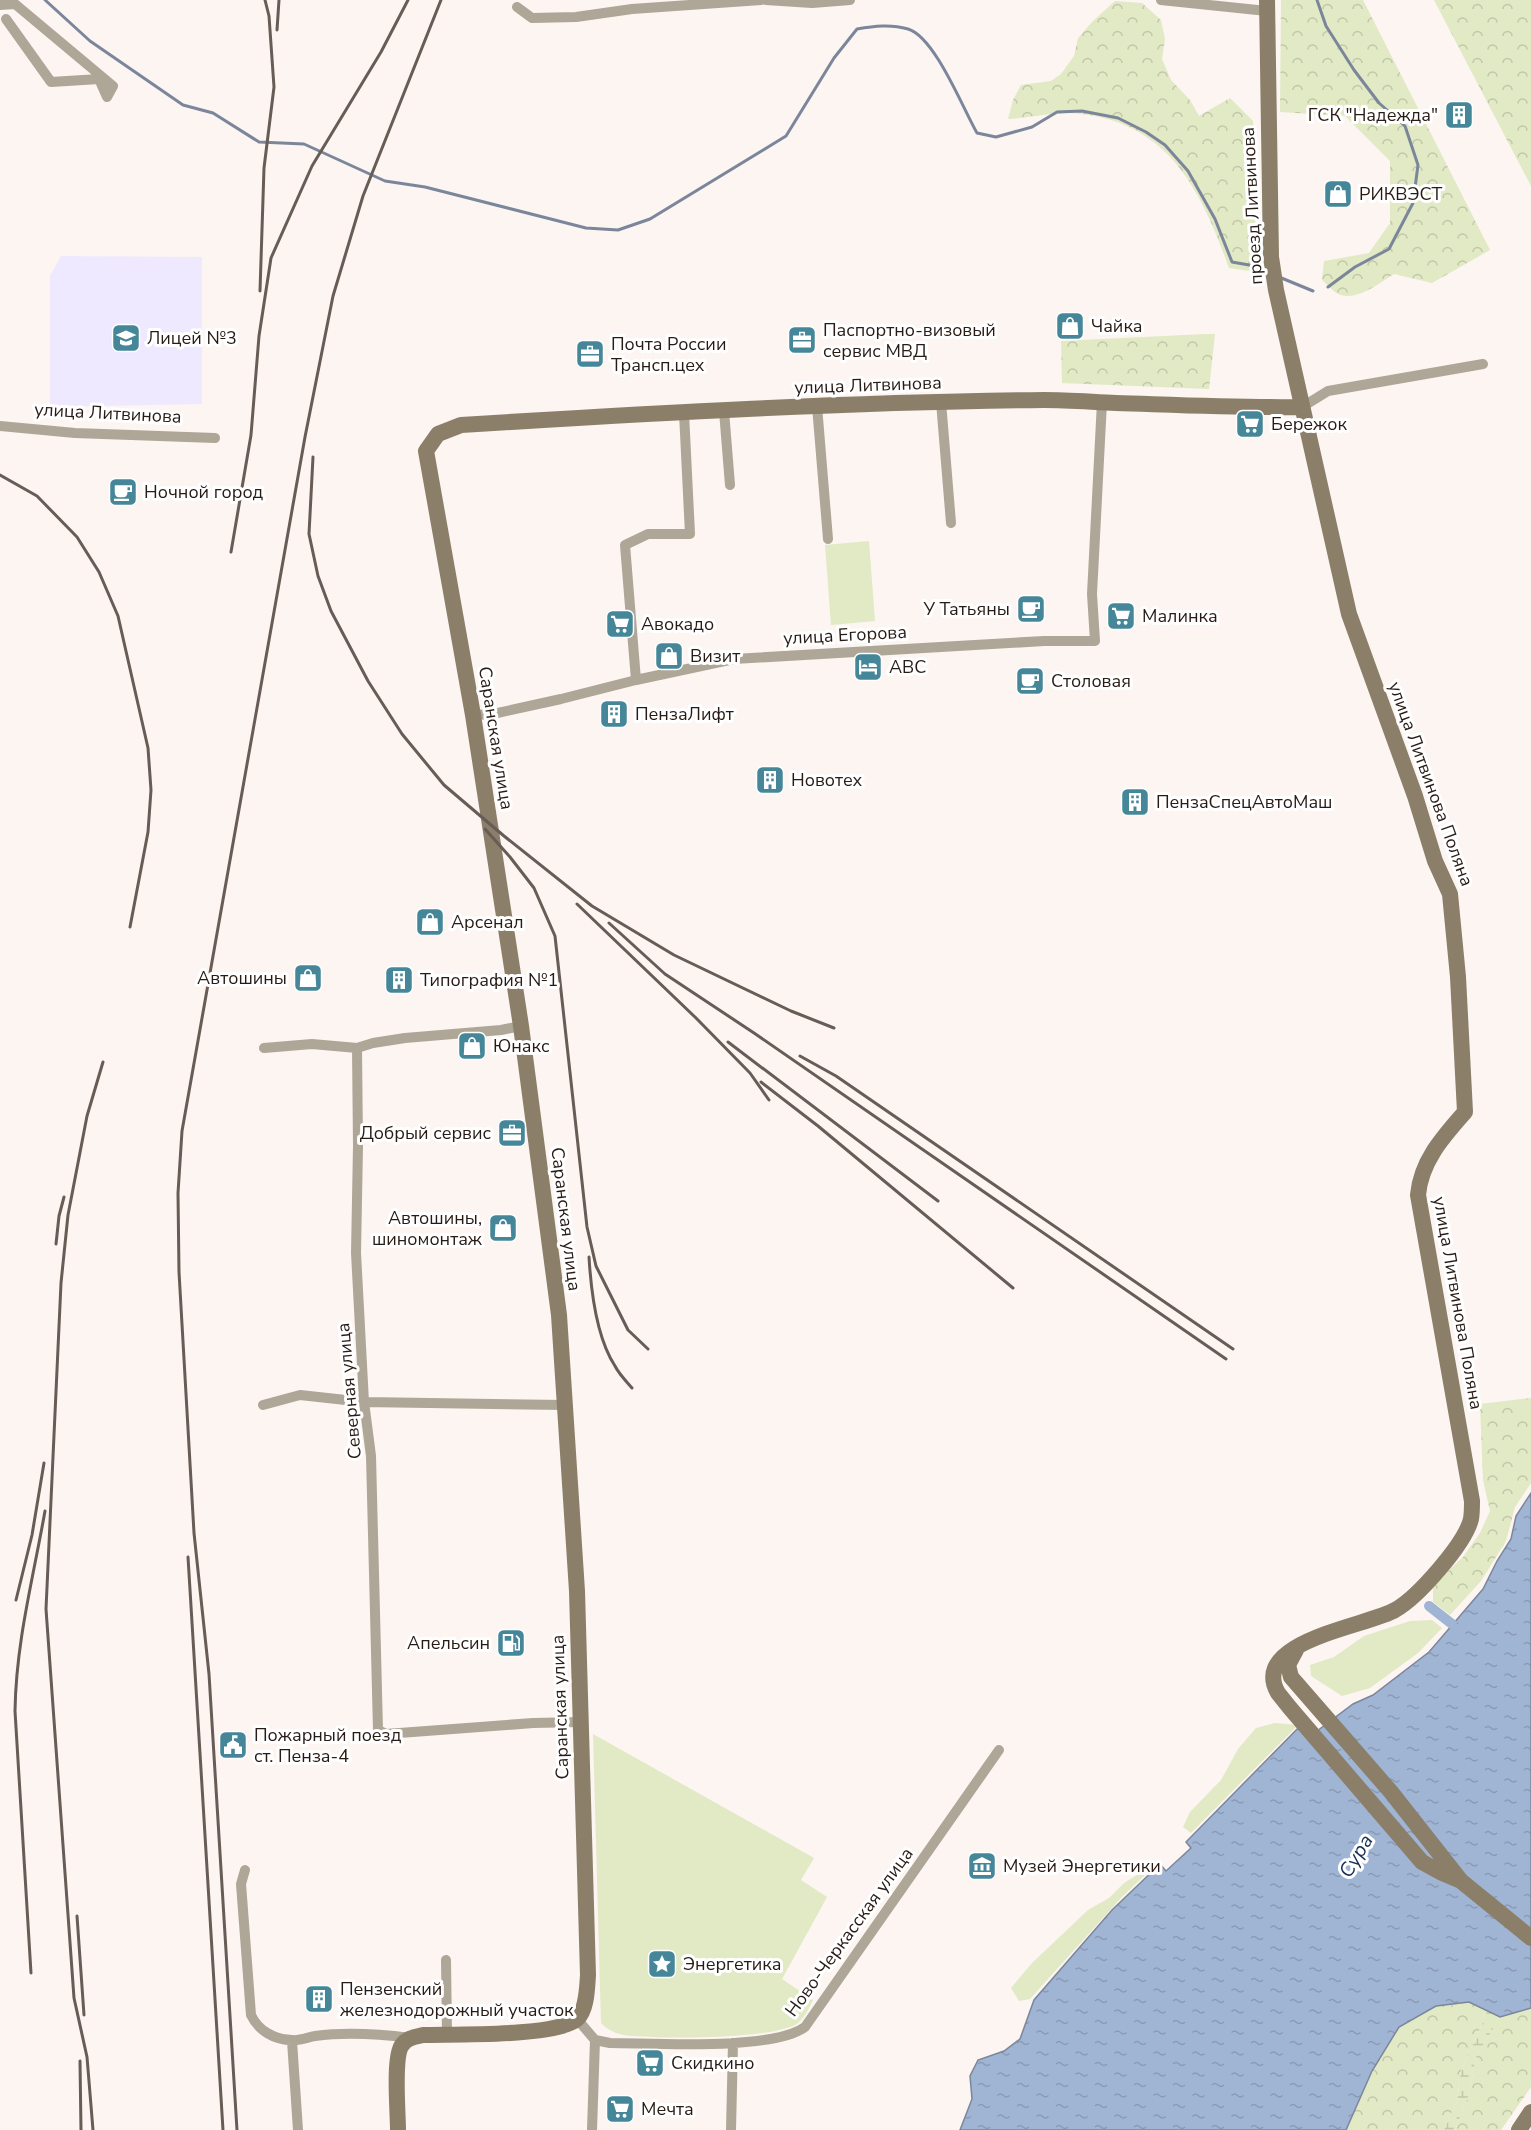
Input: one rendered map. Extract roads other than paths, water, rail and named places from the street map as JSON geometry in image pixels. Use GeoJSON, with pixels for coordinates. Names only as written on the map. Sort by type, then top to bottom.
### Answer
{"type":"FeatureCollection","features":[{"type":"Feature","properties":{"kind":"main road","name":"проезд Литвинова"},"geometry":{"type":"LineString","coordinates":[[1267,6],[1271,257],[1283,328],[1302,407]]}},
{"type":"Feature","properties":{"kind":"main road","name":"улица Литвинова"},"geometry":{"type":"LineString","coordinates":[[438,434],[461,425],[817,406],[941,402],[1048,400],[1248,408],[1302,407]]}},
{"type":"Feature","properties":{"kind":"main road","name":"улица Литвинова Поляна"},"geometry":{"type":"LineString","coordinates":[[1301,1644],[1375,1619],[1404,1604],[1437,1572],[1462,1538],[1471,1519],[1472,1501],[1418,1195],[1419,1180],[1426,1164],[1445,1134],[1465,1112],[1458,977],[1450,894],[1435,861],[1415,796],[1349,614],[1302,407]]}},
{"type":"Feature","properties":{"kind":"main road","name":"Саранская улица"},"geometry":{"type":"LineString","coordinates":[[438,434],[426,451],[473,715],[521,1026],[559,1315],[577,1591],[588,1976],[585,2001],[577,2019]]}},
{"type":"Feature","properties":{"kind":"main road"},"geometry":{"type":"LineString","coordinates":[[1301,1644],[1291,1657],[1288,1670],[1291,1677],[1391,1792],[1461,1881],[1531,1938]]}},
{"type":"Feature","properties":{"kind":"main road"},"geometry":{"type":"LineString","coordinates":[[1301,1644],[1285,1654],[1275,1670],[1275,1686],[1278,1693],[1422,1862],[1461,1881]]}},
{"type":"Feature","properties":{"kind":"main road"},"geometry":{"type":"LineString","coordinates":[[398,2130],[397,2058],[401,2046],[410,2038],[423,2035],[531,2032],[565,2026],[577,2019]]}},
{"type":"Feature","properties":{"kind":"main road"},"geometry":{"type":"LineString","coordinates":[[1519,2130],[1531,2112]]}},
{"type":"Feature","properties":{"kind":"street"},"geometry":{"type":"LineString","coordinates":[[517,7],[532,18],[576,17],[632,9],[763,0],[812,3],[850,0]]}},
{"type":"Feature","properties":{"kind":"street"},"geometry":{"type":"LineString","coordinates":[[1161,0],[1267,6]]}},
{"type":"Feature","properties":{"kind":"street"},"geometry":{"type":"LineString","coordinates":[[0,5],[15,4],[113,86],[107,97],[99,79],[51,82],[6,19]]}},
{"type":"Feature","properties":{"kind":"street"},"geometry":{"type":"LineString","coordinates":[[1302,407],[1328,391],[1482,364]]}},
{"type":"Feature","properties":{"kind":"street"},"geometry":{"type":"LineString","coordinates":[[941,402],[951,523]]}},
{"type":"Feature","properties":{"kind":"street","name":"улица Егорова"},"geometry":{"type":"LineString","coordinates":[[473,715],[493,714],[734,659],[1011,643],[1095,641],[1092,594],[1102,402]]}},
{"type":"Feature","properties":{"kind":"street"},"geometry":{"type":"LineString","coordinates":[[817,406],[828,539]]}},
{"type":"Feature","properties":{"kind":"street"},"geometry":{"type":"LineString","coordinates":[[724,411],[730,485]]}},
{"type":"Feature","properties":{"kind":"street"},"geometry":{"type":"LineString","coordinates":[[636,680],[625,545],[648,534],[690,534],[684,413]]}},
{"type":"Feature","properties":{"kind":"street","name":"улица Литвинова"},"geometry":{"type":"LineString","coordinates":[[0,426],[75,433],[215,438]]}},
{"type":"Feature","properties":{"kind":"street"},"geometry":{"type":"LineString","coordinates":[[264,1048],[312,1044],[357,1048],[405,1038],[501,1030],[521,1026]]}},
{"type":"Feature","properties":{"kind":"street","name":"Северная улица"},"geometry":{"type":"LineString","coordinates":[[357,1048],[356,1253],[364,1402],[371,1456],[378,1730],[386,1734],[533,1723],[581,1722]]}},
{"type":"Feature","properties":{"kind":"street"},"geometry":{"type":"LineString","coordinates":[[263,1406],[300,1395],[364,1402],[564,1405]]}},
{"type":"Feature","properties":{"kind":"street","name":"Ново-Черкасская улица"},"geometry":{"type":"LineString","coordinates":[[595,2040],[610,2043],[733,2043],[782,2037],[805,2027],[999,1750]]}},
{"type":"Feature","properties":{"kind":"street"},"geometry":{"type":"LineString","coordinates":[[245,1870],[241,1884],[251,2014],[256,2026],[268,2034],[292,2041],[316,2036],[364,2034],[410,2038]]}},
{"type":"Feature","properties":{"kind":"street"},"geometry":{"type":"LineString","coordinates":[[446,1959],[447,2034]]}},
{"type":"Feature","properties":{"kind":"street"},"geometry":{"type":"LineString","coordinates":[[577,2019],[595,2040],[592,2130]]}},
{"type":"Feature","properties":{"kind":"street"},"geometry":{"type":"LineString","coordinates":[[292,2041],[298,2130]]}},
{"type":"Feature","properties":{"kind":"street"},"geometry":{"type":"LineString","coordinates":[[731,2130],[733,2043]]}},
{"type":"Feature","properties":{"kind":"water","name":"Сура"},"geometry":{"type":"Polygon","coordinates":[[[1531,1493],[1531,2008],[1500,2017],[1469,2002],[1436,2006],[1399,2027],[1372,2071],[1346,2130],[960,2130],[972,2099],[970,2076],[978,2060],[1004,2051],[1020,2039],[1034,2000],[1112,1910],[1160,1864],[1166,1871],[1191,1848],[1186,1842],[1303,1723],[1313,1734],[1353,1704],[1373,1695],[1429,1652],[1483,1589],[1511,1539],[1516,1516],[1531,1493]]]}},
{"type":"Feature","properties":{"kind":"waterway"},"geometry":{"type":"LineString","coordinates":[[45,0],[90,41],[183,105],[213,113],[259,142],[304,144],[385,181],[425,187],[586,228],[618,230],[650,219],[786,136],[834,58],[857,29],[882,26],[902,27],[918,35],[938,59],[977,133],[996,137],[1032,127],[1057,112],[1082,111],[1118,118],[1146,132],[1165,145],[1188,171],[1215,219],[1232,262],[1267,272]]}},
{"type":"Feature","properties":{"kind":"waterway"},"geometry":{"type":"LineString","coordinates":[[1317,0],[1326,26],[1354,70],[1379,103],[1405,126],[1418,165],[1413,203],[1389,249],[1355,267],[1328,287]]}},
{"type":"Feature","properties":{"kind":"waterway"},"geometry":{"type":"LineString","coordinates":[[1279,277],[1313,291]]}},
{"type":"Feature","properties":{"kind":"waterway"},"geometry":{"type":"LineString","coordinates":[[1429,1606],[1452,1624]]}},
{"type":"Feature","properties":{"kind":"railway"},"geometry":{"type":"LineString","coordinates":[[260,291],[264,168],[274,87],[269,16],[265,0]]}},
{"type":"Feature","properties":{"kind":"railway"},"geometry":{"type":"LineString","coordinates":[[277,30],[279,0]]}},
{"type":"Feature","properties":{"kind":"railway"},"geometry":{"type":"LineString","coordinates":[[231,552],[251,435],[259,336],[271,258],[312,166],[381,52],[408,0]]}},
{"type":"Feature","properties":{"kind":"railway"},"geometry":{"type":"LineString","coordinates":[[237,2130],[209,1674],[194,1533],[179,1272],[178,1193],[182,1131],[305,437],[333,296],[363,196],[441,0]]}},
{"type":"Feature","properties":{"kind":"railway"},"geometry":{"type":"LineString","coordinates":[[313,457],[309,534],[318,576],[331,611],[368,681],[402,734],[444,785],[592,906],[674,955],[791,1011],[834,1028]]}},
{"type":"Feature","properties":{"kind":"railway"},"geometry":{"type":"LineString","coordinates":[[0,475],[37,496],[77,537],[99,572],[118,616],[148,748],[151,790],[148,832],[130,927]]}},
{"type":"Feature","properties":{"kind":"railway"},"geometry":{"type":"LineString","coordinates":[[485,829],[534,888],[555,936],[587,1227],[596,1266],[628,1330],[648,1349]]}},
{"type":"Feature","properties":{"kind":"railway"},"geometry":{"type":"LineString","coordinates":[[577,904],[750,1073],[769,1100]]}},
{"type":"Feature","properties":{"kind":"railway"},"geometry":{"type":"LineString","coordinates":[[609,923],[665,974],[1226,1359]]}},
{"type":"Feature","properties":{"kind":"railway"},"geometry":{"type":"LineString","coordinates":[[728,1042],[938,1201]]}},
{"type":"Feature","properties":{"kind":"railway"},"geometry":{"type":"LineString","coordinates":[[800,1056],[836,1076],[1233,1349]]}},
{"type":"Feature","properties":{"kind":"railway"},"geometry":{"type":"LineString","coordinates":[[93,2130],[87,2057],[74,1998],[46,1609],[61,1283],[68,1215],[87,1116],[103,1062]]}},
{"type":"Feature","properties":{"kind":"railway"},"geometry":{"type":"LineString","coordinates":[[761,1082],[818,1126],[1013,1288]]}},
{"type":"Feature","properties":{"kind":"railway"},"geometry":{"type":"LineString","coordinates":[[56,1244],[64,1197]]}},
{"type":"Feature","properties":{"kind":"railway"},"geometry":{"type":"LineString","coordinates":[[589,1257],[593,1299],[603,1342],[617,1369],[632,1388]]}},
{"type":"Feature","properties":{"kind":"railway"},"geometry":{"type":"LineString","coordinates":[[16,1600],[32,1535],[44,1463]]}},
{"type":"Feature","properties":{"kind":"railway"},"geometry":{"type":"LineString","coordinates":[[31,1973],[15,1711],[18,1660],[45,1511]]}},
{"type":"Feature","properties":{"kind":"railway"},"geometry":{"type":"LineString","coordinates":[[188,1557],[223,2130]]}},
{"type":"Feature","properties":{"kind":"railway"},"geometry":{"type":"LineString","coordinates":[[77,1916],[84,2015]]}},
{"type":"Feature","properties":{"kind":"railway"},"geometry":{"type":"LineString","coordinates":[[80,2061],[81,2130]]}},
{"type":"Feature","properties":{"kind":"place","name":"ГСК \"Надежда\""},"geometry":{"type":"Point","coordinates":[1459,115]}},
{"type":"Feature","properties":{"kind":"place","name":"РИКВЭСТ"},"geometry":{"type":"Point","coordinates":[1338,194]}},
{"type":"Feature","properties":{"kind":"place","name":"Чайка"},"geometry":{"type":"Point","coordinates":[1070,326]}},
{"type":"Feature","properties":{"kind":"place","name":"Лицей №3"},"geometry":{"type":"Point","coordinates":[126,338]}},
{"type":"Feature","properties":{"kind":"place","name":"Паспортно-визовый сервис МВД"},"geometry":{"type":"Point","coordinates":[802,340]}},
{"type":"Feature","properties":{"kind":"place","name":"Почта России Трансп.цех"},"geometry":{"type":"Point","coordinates":[590,354]}},
{"type":"Feature","properties":{"kind":"place","name":"Бережок"},"geometry":{"type":"Point","coordinates":[1250,424]}},
{"type":"Feature","properties":{"kind":"place","name":"Ночной город"},"geometry":{"type":"Point","coordinates":[123,492]}},
{"type":"Feature","properties":{"kind":"place","name":"У Татьяны"},"geometry":{"type":"Point","coordinates":[1031,609]}},
{"type":"Feature","properties":{"kind":"place","name":"Малинка"},"geometry":{"type":"Point","coordinates":[1121,616]}},
{"type":"Feature","properties":{"kind":"place","name":"Авокадо"},"geometry":{"type":"Point","coordinates":[620,624]}},
{"type":"Feature","properties":{"kind":"place","name":"Визит"},"geometry":{"type":"Point","coordinates":[669,656]}},
{"type":"Feature","properties":{"kind":"place","name":"ABC"},"geometry":{"type":"Point","coordinates":[868,667]}},
{"type":"Feature","properties":{"kind":"place","name":"Столовая"},"geometry":{"type":"Point","coordinates":[1030,681]}},
{"type":"Feature","properties":{"kind":"place","name":"ПензаЛифт"},"geometry":{"type":"Point","coordinates":[614,714]}},
{"type":"Feature","properties":{"kind":"place","name":"Новотех"},"geometry":{"type":"Point","coordinates":[770,780]}},
{"type":"Feature","properties":{"kind":"place","name":"ПензаСпецАвтоМаш"},"geometry":{"type":"Point","coordinates":[1135,802]}},
{"type":"Feature","properties":{"kind":"place","name":"Арсенал"},"geometry":{"type":"Point","coordinates":[430,922]}},
{"type":"Feature","properties":{"kind":"place","name":"Автошины"},"geometry":{"type":"Point","coordinates":[308,978]}},
{"type":"Feature","properties":{"kind":"place","name":"Типография №1"},"geometry":{"type":"Point","coordinates":[399,980]}},
{"type":"Feature","properties":{"kind":"place","name":"Юнакс"},"geometry":{"type":"Point","coordinates":[472,1046]}},
{"type":"Feature","properties":{"kind":"place","name":"Добрый сервис"},"geometry":{"type":"Point","coordinates":[512,1133]}},
{"type":"Feature","properties":{"kind":"place","name":"Автошины, шиномонтаж"},"geometry":{"type":"Point","coordinates":[503,1228]}},
{"type":"Feature","properties":{"kind":"place","name":"Апельсин"},"geometry":{"type":"Point","coordinates":[511,1643]}},
{"type":"Feature","properties":{"kind":"place","name":"Пожарный поезд ст. Пенза-4"},"geometry":{"type":"Point","coordinates":[233,1745]}},
{"type":"Feature","properties":{"kind":"place","name":"Музей Энергетики"},"geometry":{"type":"Point","coordinates":[982,1866]}},
{"type":"Feature","properties":{"kind":"place","name":"Энергетика"},"geometry":{"type":"Point","coordinates":[662,1964]}},
{"type":"Feature","properties":{"kind":"place","name":"Пензенский железнодорожный участок"},"geometry":{"type":"Point","coordinates":[319,1999]}},
{"type":"Feature","properties":{"kind":"place","name":"Скидкино"},"geometry":{"type":"Point","coordinates":[650,2063]}},
{"type":"Feature","properties":{"kind":"place","name":"Мечта"},"geometry":{"type":"Point","coordinates":[620,2109]}}]}
